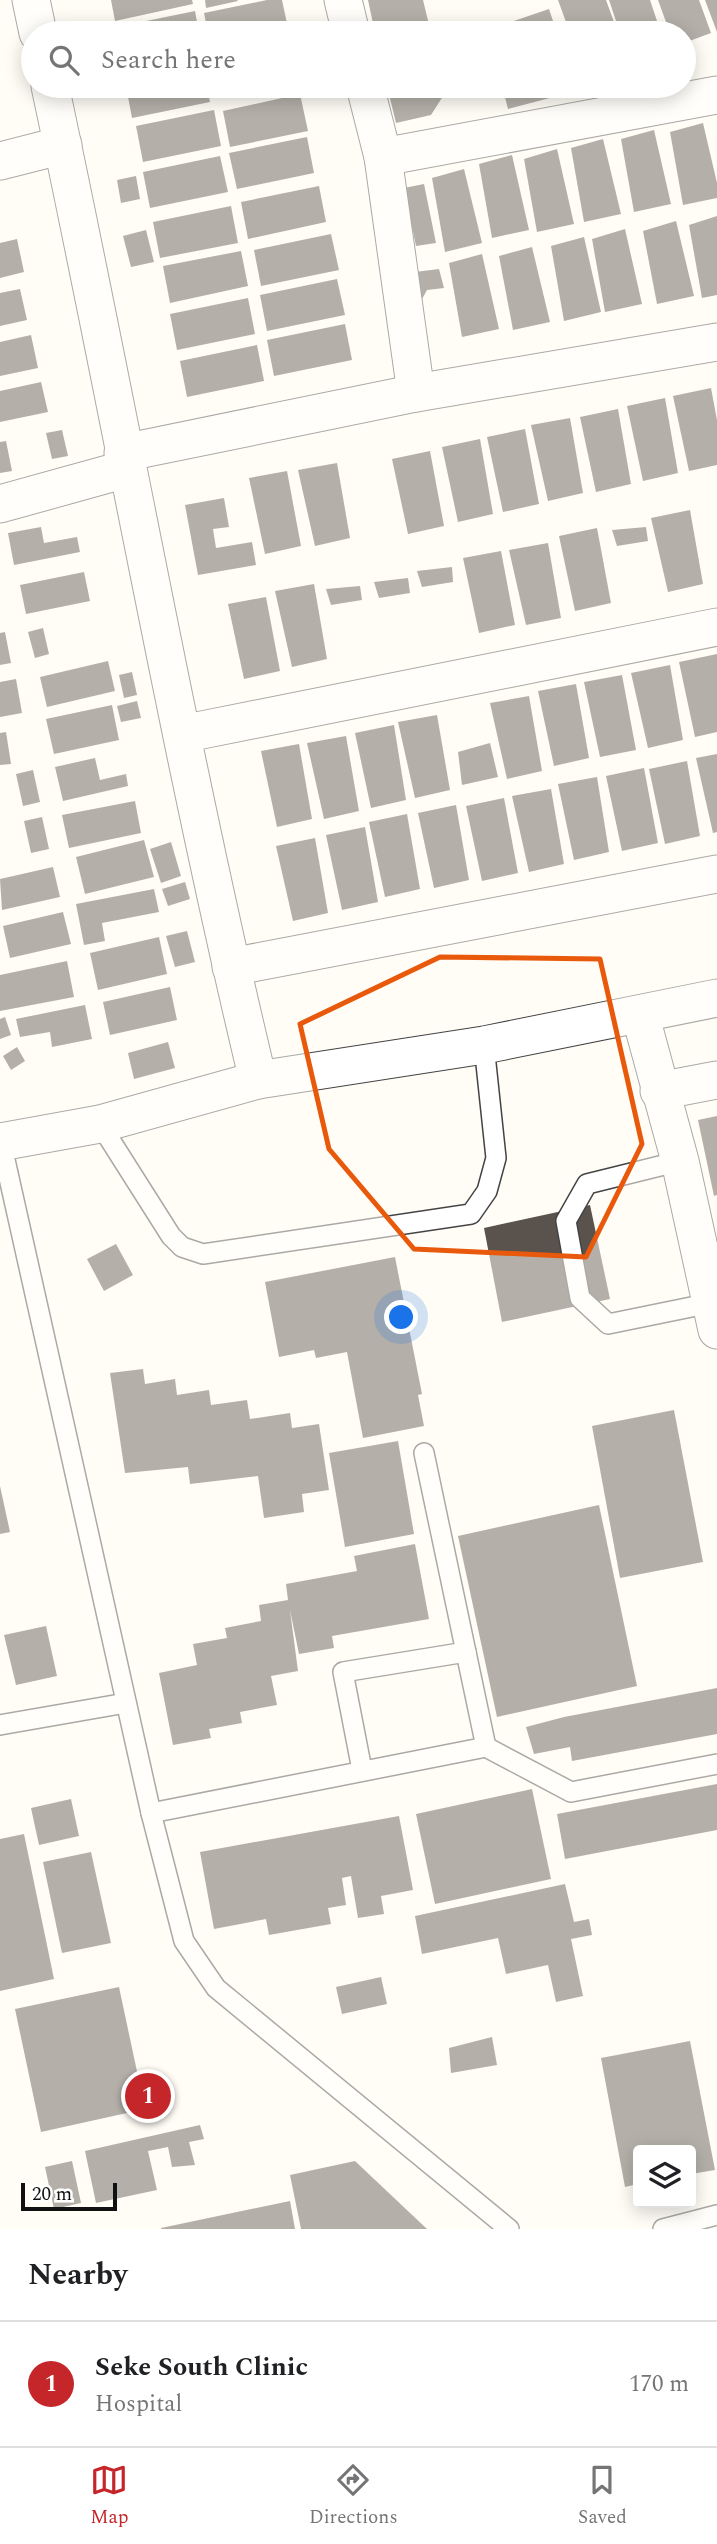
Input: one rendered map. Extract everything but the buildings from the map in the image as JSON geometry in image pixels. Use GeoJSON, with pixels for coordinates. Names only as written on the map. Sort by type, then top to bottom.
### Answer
{"type":"FeatureCollection","features":[{"type":"Feature","properties":{"kind":"street"},"geometry":{"type":"LineString","coordinates":[[31,0],[35,21]]}},
{"type":"Feature","properties":{"kind":"street"},"geometry":{"type":"LineString","coordinates":[[343,0],[348,21]]}},
{"type":"Feature","properties":{"kind":"street"},"geometry":{"type":"LineString","coordinates":[[383,156],[717,95]]}},
{"type":"Feature","properties":{"kind":"street"},"geometry":{"type":"LineString","coordinates":[[52,98],[182,734],[231,967],[258,1080]]}},
{"type":"Feature","properties":{"kind":"street"},"geometry":{"type":"LineString","coordinates":[[368,98],[383,156],[416,393]]}},
{"type":"Feature","properties":{"kind":"street"},"geometry":{"type":"LineString","coordinates":[[0,161],[62,145]]}},
{"type":"Feature","properties":{"kind":"street"},"geometry":{"type":"LineString","coordinates":[[0,504],[125,461],[416,393],[717,342]]}},
{"type":"Feature","properties":{"kind":"street"},"geometry":{"type":"LineString","coordinates":[[182,734],[717,627]]}},
{"type":"Feature","properties":{"kind":"street"},"geometry":{"type":"LineString","coordinates":[[231,967],[717,874]]}},
{"type":"Feature","properties":{"kind":"street"},"geometry":{"type":"LineString","coordinates":[[0,1140],[100,1124],[258,1080],[484,1045],[717,998]]}},
{"type":"Feature","properties":{"kind":"street"},"geometry":{"type":"LineString","coordinates":[[640,1014],[680,1161],[714,1317]]}},
{"type":"Feature","properties":{"kind":"street"},"geometry":{"type":"LineString","coordinates":[[659,1091],[717,1080]]}},
{"type":"Feature","properties":{"kind":"lane"},"geometry":{"type":"LineString","coordinates":[[100,1124],[171,1236],[182,1247],[203,1254],[471,1214],[487,1191],[496,1158],[484,1045]]}},
{"type":"Feature","properties":{"kind":"lane"},"geometry":{"type":"LineString","coordinates":[[0,1140],[151,1813],[184,1941],[216,1988],[509,2229]]}},
{"type":"Feature","properties":{"kind":"lane"},"geometry":{"type":"LineString","coordinates":[[680,1161],[587,1184],[566,1221],[580,1298],[608,1324],[714,1317]]}},
{"type":"Feature","properties":{"kind":"lane"},"geometry":{"type":"LineString","coordinates":[[424,1453],[486,1747]]}},
{"type":"Feature","properties":{"kind":"lane"},"geometry":{"type":"LineString","coordinates":[[362,1770],[344,1672],[466,1652]]}},
{"type":"Feature","properties":{"kind":"lane"},"geometry":{"type":"LineString","coordinates":[[0,1725],[127,1703]]}},
{"type":"Feature","properties":{"kind":"lane"},"geometry":{"type":"LineString","coordinates":[[151,1813],[486,1747],[571,1792],[717,1764]]}},
{"type":"Feature","properties":{"kind":"lane"},"geometry":{"type":"LineString","coordinates":[[663,2229],[717,2214]]}},
{"type":"Feature","properties":{"kind":"highlighted area"},"geometry":{"type":"Polygon","coordinates":[[[440,957],[600,959],[642,1144],[586,1257],[414,1249],[329,1149],[300,1024],[440,957]]]}},
{"type":"Feature","properties":{"kind":"place","name":"Seke South Clinic"},"geometry":{"type":"Point","coordinates":[148,2096]}}]}
